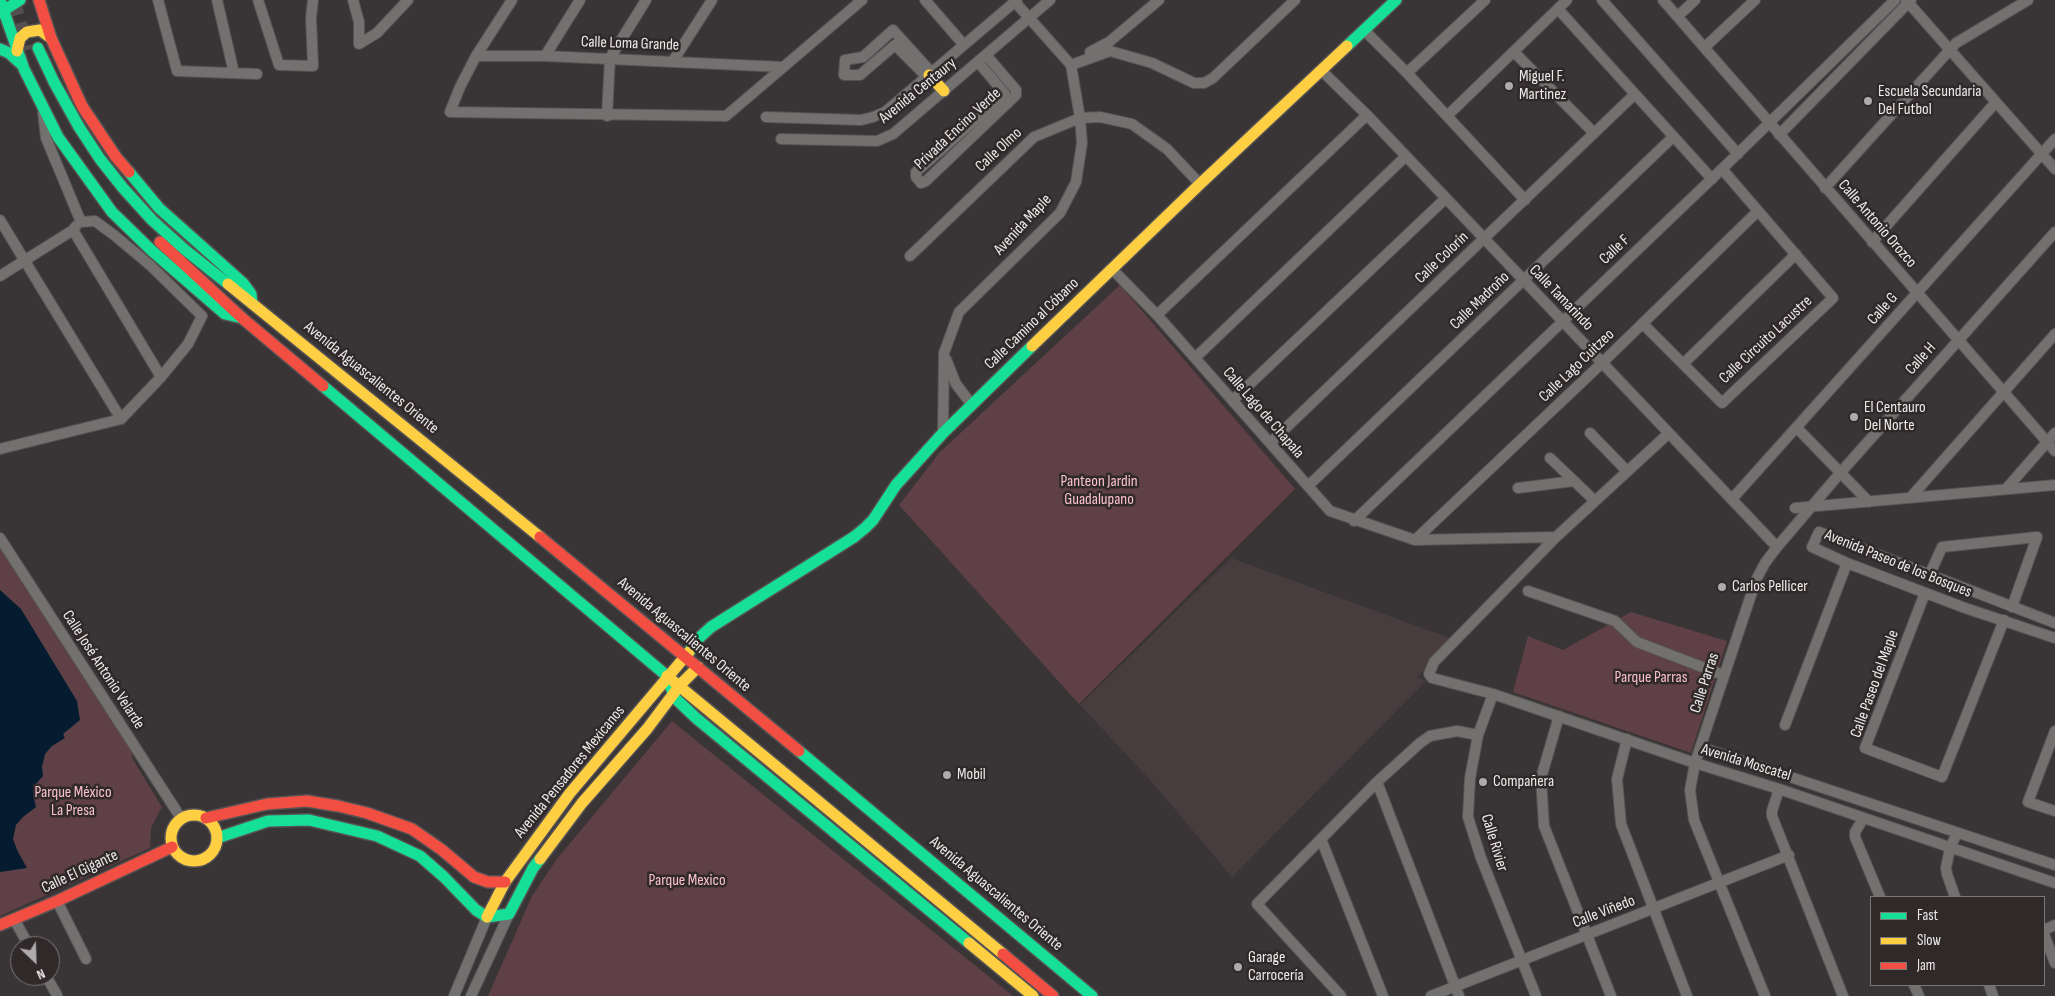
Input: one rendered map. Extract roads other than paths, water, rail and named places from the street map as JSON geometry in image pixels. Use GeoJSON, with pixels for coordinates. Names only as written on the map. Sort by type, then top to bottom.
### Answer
{"type":"FeatureCollection","features":[{"type":"Feature","properties":{"kind":"main road"},"geometry":{"type":"LineString","coordinates":[[1,7],[20,0]]}},
{"type":"Feature","properties":{"kind":"main road","name":"Avenida Aguascalientes Oriente"},"geometry":{"type":"LineString","coordinates":[[39,0],[51,38],[82,106],[116,157],[159,208],[243,283],[251,294],[252,303]]}},
{"type":"Feature","properties":{"kind":"main road","name":"Calle Camino al Cóbano"},"geometry":{"type":"LineString","coordinates":[[685,657],[698,639],[711,627],[854,538],[865,528],[873,520],[896,485],[943,433],[1200,184],[1396,0]]}},
{"type":"Feature","properties":{"kind":"main road","name":"Avenida Aguascalientes Oriente"},"geometry":{"type":"LineString","coordinates":[[1,7],[27,50],[67,127],[91,165],[113,194],[139,223],[242,318],[668,676],[676,690],[680,704],[696,718],[1033,996]]}},
{"type":"Feature","properties":{"kind":"main road"},"geometry":{"type":"LineString","coordinates":[[27,50],[20,38],[31,30],[40,30],[51,38]]}},
{"type":"Feature","properties":{"kind":"main road"},"geometry":{"type":"LineString","coordinates":[[0,49],[15,58],[24,69]]}},
{"type":"Feature","properties":{"kind":"main road","name":"Avenida Aguascalientes Oriente"},"geometry":{"type":"LineString","coordinates":[[27,50],[24,69],[42,108],[72,160],[112,212],[151,250],[225,314],[242,318]]}},
{"type":"Feature","properties":{"kind":"main road","name":"Avenida Aguascalientes Oriente"},"geometry":{"type":"LineString","coordinates":[[27,50],[54,82],[79,127],[100,159],[152,220],[177,243],[462,472],[934,862],[1053,983]]}},
{"type":"Feature","properties":{"kind":"main road"},"geometry":{"type":"LineString","coordinates":[[929,75],[944,91]]}},
{"type":"Feature","properties":{"kind":"main road","name":"Avenida Pensadores Mexicanos"},"geometry":{"type":"LineString","coordinates":[[487,917],[505,882],[570,793],[685,657]]}},
{"type":"Feature","properties":{"kind":"main road","name":"Avenida Pensadores Mexicanos"},"geometry":{"type":"LineString","coordinates":[[509,914],[533,868],[582,803],[655,719],[676,690],[698,667]]}},
{"type":"Feature","properties":{"kind":"main road","name":"Avenida Aguascalientes Oriente"},"geometry":{"type":"LineString","coordinates":[[676,690],[1053,983],[1092,996]]}},
{"type":"Feature","properties":{"kind":"main road"},"geometry":{"type":"LineString","coordinates":[[655,719],[664,714],[675,712],[686,713],[696,718]]}},
{"type":"Feature","properties":{"kind":"main road"},"geometry":{"type":"LineString","coordinates":[[791,795],[813,796]]}},
{"type":"Feature","properties":{"kind":"main road"},"geometry":{"type":"LineString","coordinates":[[206,818],[267,804],[307,801],[338,806],[367,813],[412,829],[442,850],[474,877],[488,882],[505,882]]}},
{"type":"Feature","properties":{"kind":"main road"},"geometry":{"type":"LineString","coordinates":[[193,814],[206,818],[212,823],[217,838],[212,852],[201,860],[187,860],[176,853],[172,847],[170,834],[180,818],[193,814]]}},
{"type":"Feature","properties":{"kind":"main road"},"geometry":{"type":"LineString","coordinates":[[217,838],[268,821],[309,820],[345,826],[377,836],[420,856],[444,877],[476,910],[487,917],[509,914]]}},
{"type":"Feature","properties":{"kind":"main road","name":"Calle El Gigante"},"geometry":{"type":"LineString","coordinates":[[0,925],[57,901],[172,847]]}},
{"type":"Feature","properties":{"kind":"street"},"geometry":{"type":"LineString","coordinates":[[158,0],[177,71],[256,74]]}},
{"type":"Feature","properties":{"kind":"street"},"geometry":{"type":"LineString","coordinates":[[217,0],[234,73]]}},
{"type":"Feature","properties":{"kind":"street"},"geometry":{"type":"LineString","coordinates":[[258,0],[280,65],[313,66],[313,0]]}},
{"type":"Feature","properties":{"kind":"street"},"geometry":{"type":"LineString","coordinates":[[353,0],[359,22],[359,44],[378,33],[408,0]]}},
{"type":"Feature","properties":{"kind":"street"},"geometry":{"type":"LineString","coordinates":[[512,0],[476,56],[450,112],[607,116],[726,116],[862,0]]}},
{"type":"Feature","properties":{"kind":"street"},"geometry":{"type":"LineString","coordinates":[[546,56],[580,0]]}},
{"type":"Feature","properties":{"kind":"street"},"geometry":{"type":"LineString","coordinates":[[607,116],[610,58],[646,0]]}},
{"type":"Feature","properties":{"kind":"street"},"geometry":{"type":"LineString","coordinates":[[673,61],[712,0]]}},
{"type":"Feature","properties":{"kind":"street"},"geometry":{"type":"LineString","coordinates":[[925,0],[964,45]]}},
{"type":"Feature","properties":{"kind":"street","name":"Avenida Centaury"},"geometry":{"type":"LineString","coordinates":[[781,140],[877,141],[893,134],[1050,0]]}},
{"type":"Feature","properties":{"kind":"street"},"geometry":{"type":"LineString","coordinates":[[1016,1],[1070,63],[1109,47],[1158,0]]}},
{"type":"Feature","properties":{"kind":"street"},"geometry":{"type":"LineString","coordinates":[[1109,47],[1152,63],[1194,83],[1204,84],[1295,0]]}},
{"type":"Feature","properties":{"kind":"street"},"geometry":{"type":"LineString","coordinates":[[1407,73],[1485,0]]}},
{"type":"Feature","properties":{"kind":"street"},"geometry":{"type":"LineString","coordinates":[[1447,116],[1568,0]]}},
{"type":"Feature","properties":{"kind":"street"},"geometry":{"type":"LineString","coordinates":[[1602,0],[1738,154]]}},
{"type":"Feature","properties":{"kind":"street","name":"Calle Antonio Orozco"},"geometry":{"type":"LineString","coordinates":[[1663,0],[1824,188],[2055,451]]}},
{"type":"Feature","properties":{"kind":"street"},"geometry":{"type":"LineString","coordinates":[[1678,16],[1695,0]]}},
{"type":"Feature","properties":{"kind":"street"},"geometry":{"type":"LineString","coordinates":[[1705,47],[1755,0]]}},
{"type":"Feature","properties":{"kind":"street","name":"Calle F"},"geometry":{"type":"LineString","coordinates":[[1354,521],[1562,320],[1770,124],[1895,0]]}},
{"type":"Feature","properties":{"kind":"street"},"geometry":{"type":"LineString","coordinates":[[1824,188],[1953,46],[2028,0]]}},
{"type":"Feature","properties":{"kind":"street","name":"Avenida Centaury"},"geometry":{"type":"LineString","coordinates":[[766,117],[861,120],[885,112],[1016,1]]}},
{"type":"Feature","properties":{"kind":"street"},"geometry":{"type":"LineString","coordinates":[[1779,135],[1908,1],[1953,46],[1996,102],[2055,169]]}},
{"type":"Feature","properties":{"kind":"street"},"geometry":{"type":"LineString","coordinates":[[1558,9],[1712,179]]}},
{"type":"Feature","properties":{"kind":"street"},"geometry":{"type":"LineString","coordinates":[[893,30],[929,75],[895,45],[860,75],[844,75],[845,60],[862,57],[893,30]]}},
{"type":"Feature","properties":{"kind":"street"},"geometry":{"type":"LineString","coordinates":[[1364,30],[1407,73],[1525,200]]}},
{"type":"Feature","properties":{"kind":"street"},"geometry":{"type":"LineString","coordinates":[[1514,52],[1594,133]]}},
{"type":"Feature","properties":{"kind":"street","name":"Calle Loma Grande"},"geometry":{"type":"LineString","coordinates":[[476,56],[610,58],[782,67]]}},
{"type":"Feature","properties":{"kind":"street","name":"Privada Encino Verde"},"geometry":{"type":"LineString","coordinates":[[982,58],[1016,90],[1016,95],[926,182],[921,183],[915,175],[916,172],[1005,94],[982,58]]}},
{"type":"Feature","properties":{"kind":"street","name":"Avenida Maple"},"geometry":{"type":"LineString","coordinates":[[943,433],[944,353],[959,312],[1060,213],[1076,182],[1082,143],[1080,118],[1070,63]]}},
{"type":"Feature","properties":{"kind":"street","name":"Calle Tamarindo"},"geometry":{"type":"LineString","coordinates":[[1322,71],[1367,115],[1483,240],[1562,320],[1777,548]]}},
{"type":"Feature","properties":{"kind":"street","name":"Calle Colorín"},"geometry":{"type":"LineString","coordinates":[[1270,443],[1635,94]]}},
{"type":"Feature","properties":{"kind":"street"},"geometry":{"type":"LineString","coordinates":[[1872,242],[1996,102]]}},
{"type":"Feature","properties":{"kind":"street"},"geometry":{"type":"LineString","coordinates":[[42,108],[46,138],[81,222]]}},
{"type":"Feature","properties":{"kind":"street"},"geometry":{"type":"LineString","coordinates":[[1157,315],[1367,115]]}},
{"type":"Feature","properties":{"kind":"street","name":"Calle Olmo"},"geometry":{"type":"LineString","coordinates":[[910,256],[1034,137],[1080,118],[1100,117],[1132,124],[1167,149],[1200,184]]}},
{"type":"Feature","properties":{"kind":"street","name":"Calle Madroño"},"geometry":{"type":"LineString","coordinates":[[1308,486],[1673,137]]}},
{"type":"Feature","properties":{"kind":"street","name":"Calle G"},"geometry":{"type":"LineString","coordinates":[[1732,499],[2055,139]]}},
{"type":"Feature","properties":{"kind":"street"},"geometry":{"type":"LineString","coordinates":[[1196,358],[1405,157]]}},
{"type":"Feature","properties":{"kind":"street","name":"Calle Circuito Lacustre"},"geometry":{"type":"LineString","coordinates":[[1643,324],[1722,403],[1833,298],[1722,169]]}},
{"type":"Feature","properties":{"kind":"street"},"geometry":{"type":"LineString","coordinates":[[1233,400],[1445,199]]}},
{"type":"Feature","properties":{"kind":"street","name":"Calle Lago Cuitzeo"},"geometry":{"type":"LineString","coordinates":[[1415,540],[1643,324],[1758,211]]}},
{"type":"Feature","properties":{"kind":"street"},"geometry":{"type":"LineString","coordinates":[[0,220],[121,419]]}},
{"type":"Feature","properties":{"kind":"street"},"geometry":{"type":"LineString","coordinates":[[0,276],[73,230],[81,222],[95,220],[151,266],[202,316],[188,344],[161,377],[121,419],[0,450]]}},
{"type":"Feature","properties":{"kind":"street"},"geometry":{"type":"LineString","coordinates":[[73,230],[161,377]]}},
{"type":"Feature","properties":{"kind":"street","name":"Calle H"},"geometry":{"type":"LineString","coordinates":[[1812,507],[2055,232]]}},
{"type":"Feature","properties":{"kind":"street"},"geometry":{"type":"LineString","coordinates":[[1683,364],[1796,254]]}},
{"type":"Feature","properties":{"kind":"street","name":"Calle Lago de Chapala"},"geometry":{"type":"LineString","coordinates":[[1112,269],[1196,358],[1330,511],[1354,521],[1415,540],[1556,538]]}},
{"type":"Feature","properties":{"kind":"street"},"geometry":{"type":"LineString","coordinates":[[1910,498],[2055,334]]}},
{"type":"Feature","properties":{"kind":"street"},"geometry":{"type":"LineString","coordinates":[[944,353],[956,384],[972,405]]}},
{"type":"Feature","properties":{"kind":"street"},"geometry":{"type":"LineString","coordinates":[[1797,428],[1869,502]]}},
{"type":"Feature","properties":{"kind":"street"},"geometry":{"type":"LineString","coordinates":[[1590,432],[1627,472]]}},
{"type":"Feature","properties":{"kind":"street"},"geometry":{"type":"LineString","coordinates":[[1556,538],[1669,433]]}},
{"type":"Feature","properties":{"kind":"street"},"geometry":{"type":"LineString","coordinates":[[2006,489],[2055,433]]}},
{"type":"Feature","properties":{"kind":"street"},"geometry":{"type":"LineString","coordinates":[[1550,458],[1595,501]]}},
{"type":"Feature","properties":{"kind":"street"},"geometry":{"type":"LineString","coordinates":[[1518,488],[1574,480]]}},
{"type":"Feature","properties":{"kind":"street"},"geometry":{"type":"LineString","coordinates":[[1795,508],[2055,484]]}},
{"type":"Feature","properties":{"kind":"street","name":"Calle Parras"},"geometry":{"type":"LineString","coordinates":[[1765,996],[1694,820],[1690,790],[1700,747],[1756,580],[1765,563],[1812,507]]}},
{"type":"Feature","properties":{"kind":"street","name":"Avenida Paseo de los Bosques"},"geometry":{"type":"LineString","coordinates":[[2055,623],[1819,532],[1812,547],[1847,563],[1965,608],[2055,638]]}},
{"type":"Feature","properties":{"kind":"street"},"geometry":{"type":"LineString","coordinates":[[1929,576],[1942,547],[2037,537],[2012,607]]}},
{"type":"Feature","properties":{"kind":"street","name":"Calle José Antonio Velarde"},"geometry":{"type":"LineString","coordinates":[[0,538],[180,818]]}},
{"type":"Feature","properties":{"kind":"street","name":"Avenida Moscatel"},"geometry":{"type":"LineString","coordinates":[[1556,538],[1434,662],[1429,674],[1432,678],[1493,694],[2055,883]]}},
{"type":"Feature","properties":{"kind":"street"},"geometry":{"type":"LineString","coordinates":[[1785,725],[1847,563]]}},
{"type":"Feature","properties":{"kind":"street"},"geometry":{"type":"LineString","coordinates":[[1528,590],[1615,620],[1637,642],[1723,675]]}},
{"type":"Feature","properties":{"kind":"street"},"geometry":{"type":"LineString","coordinates":[[1965,608],[1971,592]]}},
{"type":"Feature","properties":{"kind":"street","name":"Calle Paseo del Maple"},"geometry":{"type":"LineString","coordinates":[[1925,593],[1865,749],[1942,777],[2004,620]]}},
{"type":"Feature","properties":{"kind":"street","name":"Calle Rivier"},"geometry":{"type":"LineString","coordinates":[[1493,694],[1478,735],[1470,778],[1468,817],[1481,858],[1536,996]]}},
{"type":"Feature","properties":{"kind":"street"},"geometry":{"type":"LineString","coordinates":[[1559,716],[1541,778],[1544,826],[1610,996]]}},
{"type":"Feature","properties":{"kind":"street"},"geometry":{"type":"LineString","coordinates":[[1341,996],[1257,904],[1377,782],[1430,736],[1457,731],[1478,735]]}},
{"type":"Feature","properties":{"kind":"street"},"geometry":{"type":"LineString","coordinates":[[2055,731],[2028,802],[2055,810]]}},
{"type":"Feature","properties":{"kind":"street"},"geometry":{"type":"LineString","coordinates":[[1627,739],[1617,779],[1621,824],[1687,996]]}},
{"type":"Feature","properties":{"kind":"street","name":"Avenida Moscatel"},"geometry":{"type":"LineString","coordinates":[[1700,747],[2055,865]]}},
{"type":"Feature","properties":{"kind":"street"},"geometry":{"type":"LineString","coordinates":[[1377,782],[1457,991]]}},
{"type":"Feature","properties":{"kind":"street"},"geometry":{"type":"LineString","coordinates":[[1780,789],[1772,811],[1843,996]]}},
{"type":"Feature","properties":{"kind":"street"},"geometry":{"type":"LineString","coordinates":[[1863,819],[1856,827],[1856,837],[1880,896]]}},
{"type":"Feature","properties":{"kind":"street"},"geometry":{"type":"LineString","coordinates":[[1955,896],[1947,874],[1950,848],[1956,833]]}},
{"type":"Feature","properties":{"kind":"street"},"geometry":{"type":"LineString","coordinates":[[1321,839],[1383,996]]}},
{"type":"Feature","properties":{"kind":"street","name":"Calle Viñedo"},"geometry":{"type":"LineString","coordinates":[[1430,996],[1457,991],[1521,960],[1788,856]]}},
{"type":"Feature","properties":{"kind":"street"},"geometry":{"type":"LineString","coordinates":[[57,901],[86,959]]}},
{"type":"Feature","properties":{"kind":"street","name":"Avenida Pensadores Mexicanos"},"geometry":{"type":"LineString","coordinates":[[471,996],[509,914]]}},
{"type":"Feature","properties":{"kind":"street","name":"Avenida Pensadores Mexicanos"},"geometry":{"type":"LineString","coordinates":[[454,996],[487,917]]}},
{"type":"Feature","properties":{"kind":"street"},"geometry":{"type":"LineString","coordinates":[[14,920],[24,936]]}},
{"type":"Feature","properties":{"kind":"street"},"geometry":{"type":"LineString","coordinates":[[481,935],[496,939]]}},
{"type":"Feature","properties":{"kind":"street"},"geometry":{"type":"LineString","coordinates":[[2045,937],[2055,963]]}},
{"type":"Feature","properties":{"kind":"water"},"geometry":{"type":"Polygon","coordinates":[[[0,590],[21,609],[77,701],[80,720],[63,734],[65,738],[52,746],[45,754],[42,767],[43,776],[35,785],[33,794],[36,807],[16,825],[13,839],[27,868],[0,872],[0,590]]]}},
{"type":"Feature","properties":{"kind":"tunnel"},"geometry":{"type":"LineString","coordinates":[[12,0],[27,50]]}},
{"type":"Feature","properties":{"kind":"place","name":"Miguel F. Martinez"},"geometry":{"type":"Point","coordinates":[1509,86]}},
{"type":"Feature","properties":{"kind":"place","name":"Escuela Secundaria Del Futbol"},"geometry":{"type":"Point","coordinates":[1868,101]}},
{"type":"Feature","properties":{"kind":"place","name":"El Centauro Del Norte"},"geometry":{"type":"Point","coordinates":[1854,417]}},
{"type":"Feature","properties":{"kind":"place","name":"Carlos Pellicer"},"geometry":{"type":"Point","coordinates":[1722,587]}},
{"type":"Feature","properties":{"kind":"place","name":"Mobil"},"geometry":{"type":"Point","coordinates":[947,775]}},
{"type":"Feature","properties":{"kind":"place","name":"Compañera"},"geometry":{"type":"Point","coordinates":[1483,782]}},
{"type":"Feature","properties":{"kind":"place","name":"Garage Carrocería"},"geometry":{"type":"Point","coordinates":[1238,967]}},
{"type":"Feature","properties":{"kind":"park label","name":"Panteon Jardin Guadalupano"},"geometry":{"type":"Point","coordinates":[1099,491]}},
{"type":"Feature","properties":{"kind":"park label","name":"Parque Parras"},"geometry":{"type":"Point","coordinates":[1651,678]}},
{"type":"Feature","properties":{"kind":"park label","name":"Parque México La Presa"},"geometry":{"type":"Point","coordinates":[73,802]}},
{"type":"Feature","properties":{"kind":"park label","name":"Parque Mexico"},"geometry":{"type":"Point","coordinates":[687,881]}}]}
